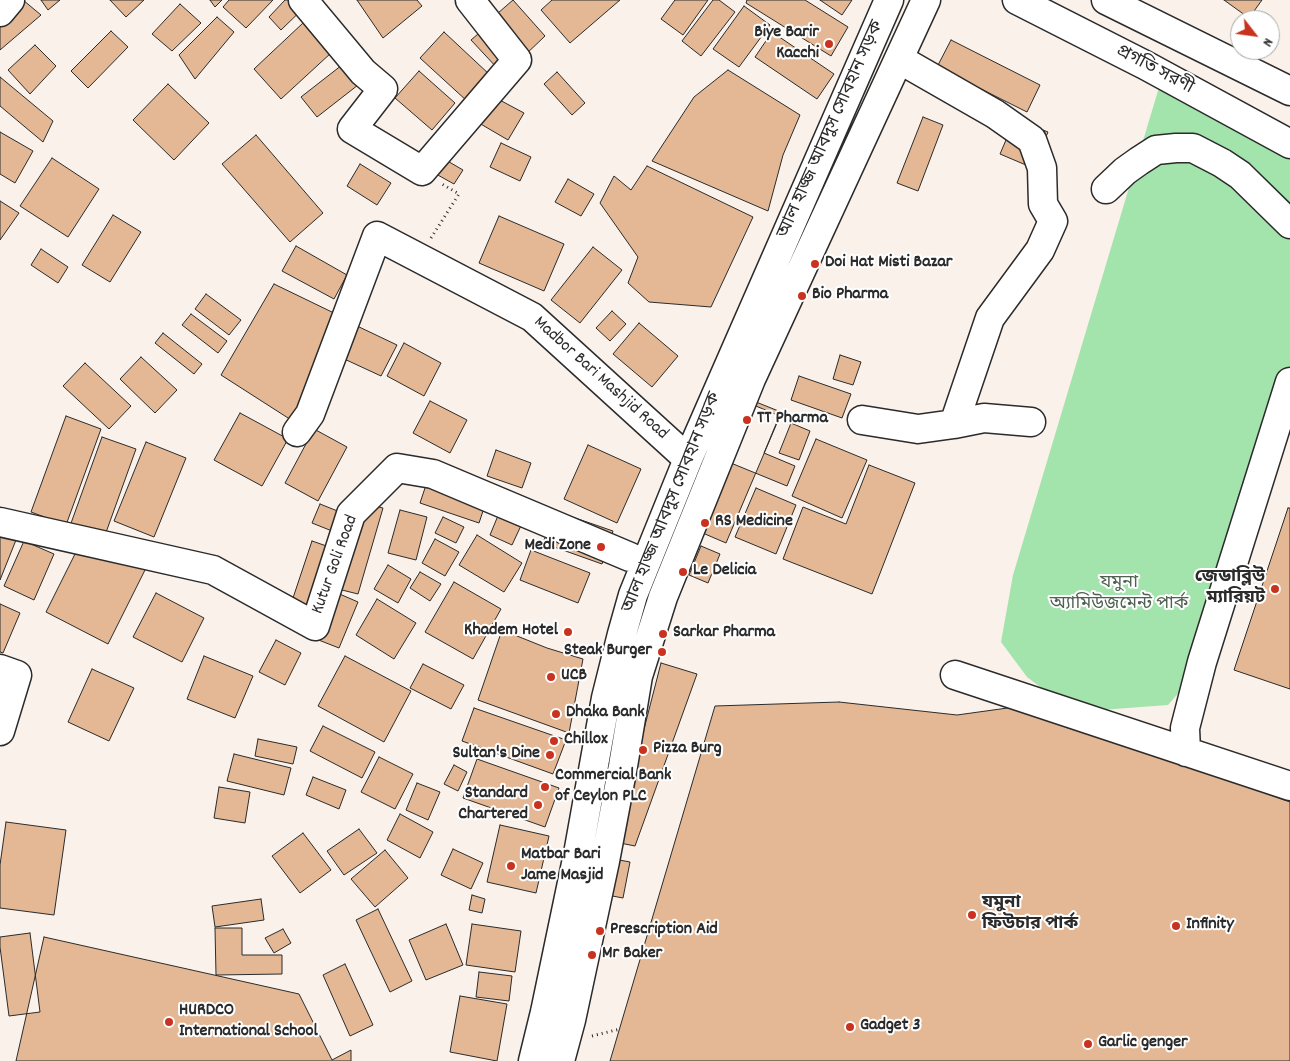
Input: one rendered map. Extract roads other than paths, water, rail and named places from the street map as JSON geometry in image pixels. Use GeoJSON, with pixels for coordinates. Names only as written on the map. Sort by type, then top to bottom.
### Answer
{"type":"FeatureCollection","features":[{"type":"Feature","properties":{"kind":"street"},"geometry":{"type":"LineString","coordinates":[[0,12],[10,0]]}},
{"type":"Feature","properties":{"kind":"street"},"geometry":{"type":"LineString","coordinates":[[303,0],[364,72],[383,88],[352,129],[422,171],[517,60],[470,0]]}},
{"type":"Feature","properties":{"kind":"street","name":"আল হাজ্জ আবদুস সোবহান সড়ক"},"geometry":{"type":"LineString","coordinates":[[532,1061],[562,935],[606,698],[634,595],[688,459],[890,0]]}},
{"type":"Feature","properties":{"kind":"street","name":"আল হাজ্জ আবদুস সোবহান সড়ক"},"geometry":{"type":"LineString","coordinates":[[560,1061],[581,1028],[605,861],[638,676],[663,597],[752,378],[926,0]]}},
{"type":"Feature","properties":{"kind":"street","name":"প্রগতি সরণী"},"geometry":{"type":"LineString","coordinates":[[1017,0],[1145,64],[1290,144]]}},
{"type":"Feature","properties":{"kind":"street"},"geometry":{"type":"LineString","coordinates":[[1106,0],[1290,92]]}},
{"type":"Feature","properties":{"kind":"street"},"geometry":{"type":"LineString","coordinates":[[899,59],[995,114],[1032,140],[1042,168],[1043,204],[1054,221],[1040,250],[990,318],[954,424]]}},
{"type":"Feature","properties":{"kind":"street"},"geometry":{"type":"LineString","coordinates":[[1106,189],[1139,160],[1156,150],[1193,148],[1240,175],[1290,224]]}},
{"type":"Feature","properties":{"kind":"street","name":"Madbor Bari Mashjid Road"},"geometry":{"type":"LineString","coordinates":[[297,432],[310,414],[377,236],[532,317],[688,459]]}},
{"type":"Feature","properties":{"kind":"street"},"geometry":{"type":"LineString","coordinates":[[1186,752],[1185,728],[1202,662],[1290,382]]}},
{"type":"Feature","properties":{"kind":"street"},"geometry":{"type":"LineString","coordinates":[[862,420],[918,429],[984,418],[1031,422]]}},
{"type":"Feature","properties":{"kind":"street","name":"Kutur Goli Road"},"geometry":{"type":"LineString","coordinates":[[0,522],[213,570],[315,626],[351,514],[397,468],[433,474],[630,557]]}},
{"type":"Feature","properties":{"kind":"street"},"geometry":{"type":"LineString","coordinates":[[0,669],[17,675],[0,731]]}},
{"type":"Feature","properties":{"kind":"street"},"geometry":{"type":"LineString","coordinates":[[954,675],[1290,786]]}},
{"type":"Feature","properties":{"kind":"place","name":"Biye Barir Kacchi"},"geometry":{"type":"Point","coordinates":[829,44]}},
{"type":"Feature","properties":{"kind":"place","name":"Doi Hat Misti Bazar"},"geometry":{"type":"Point","coordinates":[815,264]}},
{"type":"Feature","properties":{"kind":"place","name":"Bio Pharma"},"geometry":{"type":"Point","coordinates":[802,296]}},
{"type":"Feature","properties":{"kind":"place","name":"TT Pharma"},"geometry":{"type":"Point","coordinates":[747,420]}},
{"type":"Feature","properties":{"kind":"place","name":"RS Medicine"},"geometry":{"type":"Point","coordinates":[705,523]}},
{"type":"Feature","properties":{"kind":"place","name":"Medi Zone"},"geometry":{"type":"Point","coordinates":[601,547]}},
{"type":"Feature","properties":{"kind":"place","name":"Le Delicia"},"geometry":{"type":"Point","coordinates":[683,572]}},
{"type":"Feature","properties":{"kind":"place","name":"জেডাব্লিউ ম্যারিয়ট"},"geometry":{"type":"Point","coordinates":[1275,589]}},
{"type":"Feature","properties":{"kind":"place","name":"Khadem Hotel"},"geometry":{"type":"Point","coordinates":[568,632]}},
{"type":"Feature","properties":{"kind":"place","name":"Sarkar Pharma"},"geometry":{"type":"Point","coordinates":[663,634]}},
{"type":"Feature","properties":{"kind":"place","name":"Steak Burger"},"geometry":{"type":"Point","coordinates":[662,652]}},
{"type":"Feature","properties":{"kind":"place","name":"UCB"},"geometry":{"type":"Point","coordinates":[551,677]}},
{"type":"Feature","properties":{"kind":"place","name":"Dhaka Bank"},"geometry":{"type":"Point","coordinates":[556,714]}},
{"type":"Feature","properties":{"kind":"place","name":"Chillox"},"geometry":{"type":"Point","coordinates":[554,741]}},
{"type":"Feature","properties":{"kind":"place","name":"Pizza Burg"},"geometry":{"type":"Point","coordinates":[643,750]}},
{"type":"Feature","properties":{"kind":"place","name":"Sultan's Dine"},"geometry":{"type":"Point","coordinates":[550,755]}},
{"type":"Feature","properties":{"kind":"place","name":"Commercial Bank of Ceylon PLC"},"geometry":{"type":"Point","coordinates":[545,787]}},
{"type":"Feature","properties":{"kind":"place","name":"Standard Chartered"},"geometry":{"type":"Point","coordinates":[538,805]}},
{"type":"Feature","properties":{"kind":"place","name":"Matbar Bari Jame Masjid"},"geometry":{"type":"Point","coordinates":[511,866]}},
{"type":"Feature","properties":{"kind":"place","name":"যমুনা ফিউচার পার্ক"},"geometry":{"type":"Point","coordinates":[972,915]}},
{"type":"Feature","properties":{"kind":"place","name":"Infinity"},"geometry":{"type":"Point","coordinates":[1176,926]}},
{"type":"Feature","properties":{"kind":"place","name":"Prescription Aid"},"geometry":{"type":"Point","coordinates":[600,931]}},
{"type":"Feature","properties":{"kind":"place","name":"Mr Baker"},"geometry":{"type":"Point","coordinates":[592,955]}},
{"type":"Feature","properties":{"kind":"place","name":"HURDCO International School"},"geometry":{"type":"Point","coordinates":[169,1022]}},
{"type":"Feature","properties":{"kind":"place","name":"Gadget 3"},"geometry":{"type":"Point","coordinates":[850,1027]}},
{"type":"Feature","properties":{"kind":"place","name":"Garlic genger"},"geometry":{"type":"Point","coordinates":[1088,1044]}},
{"type":"Feature","properties":{"kind":"park label","name":"যমুনা অ্যামিউজমেন্ট পার্ক"},"geometry":{"type":"Point","coordinates":[1119,595]}}]}
